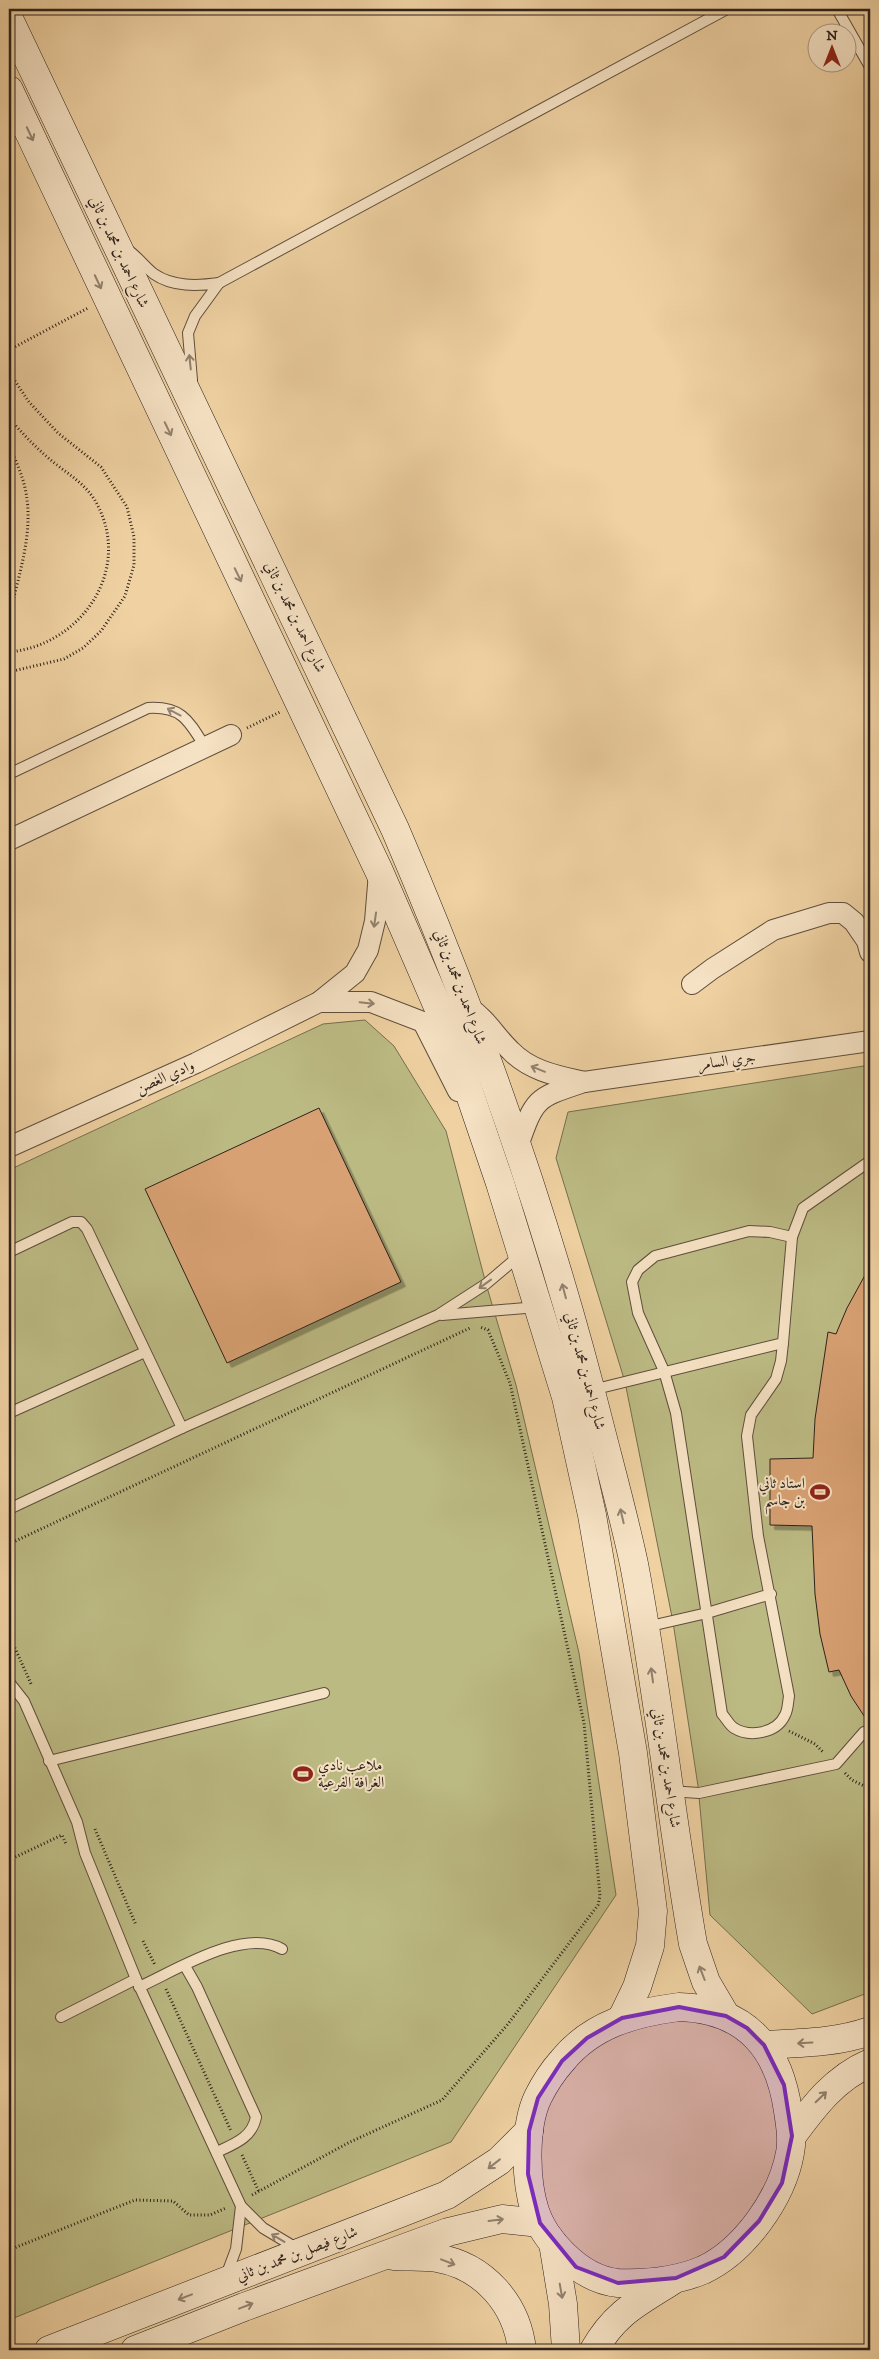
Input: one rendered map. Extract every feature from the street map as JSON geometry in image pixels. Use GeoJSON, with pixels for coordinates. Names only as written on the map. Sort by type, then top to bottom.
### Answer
{"type":"FeatureCollection","features":[{"type":"Feature","properties":{"kind":"street","name":"شارع احمد بن محمد بن ثاني"},"geometry":{"type":"LineString","coordinates":[[9,19],[395,829],[439,932],[518,1146],[554,1257],[591,1391],[633,1562],[693,1944],[706,1982],[726,2016]]}},
{"type":"Feature","properties":{"kind":"street","name":"شارع احمد بن محمد بن ثاني"},"geometry":{"type":"LineString","coordinates":[[9,90],[379,871],[448,1030],[523,1253],[537,1307],[568,1405],[592,1515],[631,1744],[651,1885],[653,1926],[650,1946],[637,1987],[622,2018]]}},
{"type":"Feature","properties":{"kind":"street"},"geometry":{"type":"LineString","coordinates":[[9,840],[231,735]]}},
{"type":"Feature","properties":{"kind":"street","name":"وادي الغصن"},"geometry":{"type":"LineString","coordinates":[[9,1147],[196,1063],[319,1002],[354,973],[368,950],[375,921],[379,871]]}},
{"type":"Feature","properties":{"kind":"street"},"geometry":{"type":"LineString","coordinates":[[692,984],[712,968],[773,930],[829,913],[843,913],[854,922],[867,941],[870,952]]}},
{"type":"Feature","properties":{"kind":"street","name":"وادي الغصن"},"geometry":{"type":"LineString","coordinates":[[319,1002],[371,1002],[423,1022],[491,1156]]}},
{"type":"Feature","properties":{"kind":"street","name":"جري السامر"},"geometry":{"type":"LineString","coordinates":[[468,1007],[487,1022],[510,1051],[522,1061],[547,1072],[584,1082]]}},
{"type":"Feature","properties":{"kind":"street","name":"جري السامر"},"geometry":{"type":"LineString","coordinates":[[518,1146],[528,1116],[540,1100],[584,1082],[870,1041]]}},
{"type":"Feature","properties":{"kind":"street"},"geometry":{"type":"LineString","coordinates":[[566,2350],[563,2304],[546,2233],[535,2211],[528,2174],[529,2131],[538,2098],[562,2061],[587,2038],[622,2018],[643,2012],[679,2007],[694,2007],[726,2016],[747,2028],[764,2045],[776,2062],[784,2085],[792,2136],[791,2153],[782,2183],[759,2221],[737,2246],[724,2257],[703,2269],[676,2278],[624,2310],[606,2331],[594,2350]]}},
{"type":"Feature","properties":{"kind":"street"},"geometry":{"type":"LineString","coordinates":[[764,2045],[824,2042],[870,2031]]}},
{"type":"Feature","properties":{"kind":"street"},"geometry":{"type":"LineString","coordinates":[[792,2136],[816,2102],[835,2084],[858,2068],[870,2063]]}},
{"type":"Feature","properties":{"kind":"street","name":"شارع فيصل بن محمد بن ثاني"},"geometry":{"type":"LineString","coordinates":[[49,2350],[305,2252],[447,2195],[499,2161],[529,2131]]}},
{"type":"Feature","properties":{"kind":"street","name":"شارع فيصل بن محمد بن ثاني"},"geometry":{"type":"LineString","coordinates":[[135,2350],[244,2307],[448,2232],[488,2221],[514,2220],[546,2233]]}},
{"type":"Feature","properties":{"kind":"street"},"geometry":{"type":"LineString","coordinates":[[546,2233],[576,2267],[601,2280],[618,2283],[676,2278]]}},
{"type":"Feature","properties":{"kind":"street"},"geometry":{"type":"LineString","coordinates":[[383,2255],[438,2258],[464,2268],[491,2283],[511,2310],[521,2336],[522,2350]]}},
{"type":"Feature","properties":{"kind":"lane"},"geometry":{"type":"LineString","coordinates":[[112,238],[134,254],[154,274],[174,282],[192,286],[219,283],[726,9]]}},
{"type":"Feature","properties":{"kind":"lane"},"geometry":{"type":"LineString","coordinates":[[837,9],[870,67]]}},
{"type":"Feature","properties":{"kind":"lane"},"geometry":{"type":"LineString","coordinates":[[195,410],[188,333],[195,316],[219,283]]}},
{"type":"Feature","properties":{"kind":"lane"},"geometry":{"type":"LineString","coordinates":[[9,774],[148,708],[165,707],[187,719],[205,747]]}},
{"type":"Feature","properties":{"kind":"lane"},"geometry":{"type":"LineString","coordinates":[[792,1237],[770,1232],[749,1231],[655,1256],[638,1270],[632,1282],[638,1314],[664,1371],[676,1413],[722,1714],[733,1728],[746,1734],[760,1733],[778,1726],[786,1715],[790,1696],[758,1536],[747,1436],[751,1415],[776,1378],[781,1361],[792,1237],[803,1208],[870,1161]]}},
{"type":"Feature","properties":{"kind":"lane"},"geometry":{"type":"LineString","coordinates":[[9,1252],[72,1222],[80,1222],[87,1229],[182,1428]]}},
{"type":"Feature","properties":{"kind":"lane"},"geometry":{"type":"LineString","coordinates":[[9,1508],[182,1428],[438,1315],[486,1284],[523,1253]]}},
{"type":"Feature","properties":{"kind":"lane"},"geometry":{"type":"LineString","coordinates":[[438,1315],[537,1307]]}},
{"type":"Feature","properties":{"kind":"lane"},"geometry":{"type":"LineString","coordinates":[[591,1391],[664,1371],[783,1343]]}},
{"type":"Feature","properties":{"kind":"lane"},"geometry":{"type":"LineString","coordinates":[[9,1413],[146,1352]]}},
{"type":"Feature","properties":{"kind":"lane"},"geometry":{"type":"LineString","coordinates":[[644,1627],[706,1613],[771,1594]]}},
{"type":"Feature","properties":{"kind":"lane"},"geometry":{"type":"LineString","coordinates":[[9,1682],[24,1701],[77,1822],[85,1853],[137,1983],[241,2204],[253,2220],[272,2235],[305,2252]]}},
{"type":"Feature","properties":{"kind":"lane"},"geometry":{"type":"LineString","coordinates":[[49,1761],[324,1693]]}},
{"type":"Feature","properties":{"kind":"lane"},"geometry":{"type":"LineString","coordinates":[[669,1791],[699,1793],[836,1764],[864,1732]]}},
{"type":"Feature","properties":{"kind":"lane"},"geometry":{"type":"LineString","coordinates":[[61,2017],[137,1983],[161,1978],[226,1948],[249,1943],[276,1946],[282,1949]]}},
{"type":"Feature","properties":{"kind":"lane"},"geometry":{"type":"LineString","coordinates":[[185,1966],[197,1987],[256,2117],[250,2132],[236,2143],[217,2152]]}},
{"type":"Feature","properties":{"kind":"lane"},"geometry":{"type":"LineString","coordinates":[[223,2282],[236,2249],[241,2204]]}},
{"type":"Feature","properties":{"kind":"path"},"geometry":{"type":"LineString","coordinates":[[9,350],[106,298]]}},
{"type":"Feature","properties":{"kind":"path"},"geometry":{"type":"LineString","coordinates":[[9,372],[29,402],[58,434],[101,467],[113,484],[127,508],[134,537],[134,565],[126,596],[101,631],[84,648],[64,659],[9,672]]}},
{"type":"Feature","properties":{"kind":"path"},"geometry":{"type":"LineString","coordinates":[[9,418],[52,461],[80,481],[98,505],[107,530],[109,548],[106,571],[86,613],[70,629],[45,645],[9,652]]}},
{"type":"Feature","properties":{"kind":"path"},"geometry":{"type":"LineString","coordinates":[[9,448],[28,498],[29,523],[24,555],[12,605],[9,610]]}},
{"type":"Feature","properties":{"kind":"path"},"geometry":{"type":"LineString","coordinates":[[231,735],[299,704]]}},
{"type":"Feature","properties":{"kind":"path"},"geometry":{"type":"LineString","coordinates":[[9,1544],[476,1325],[488,1330],[510,1383],[584,1723],[600,1896],[598,1905],[508,2024],[442,2100],[350,2142],[259,2192],[241,2204],[210,2215],[189,2215],[173,2201],[135,2200],[9,2250]]}},
{"type":"Feature","properties":{"kind":"path"},"geometry":{"type":"LineString","coordinates":[[9,1860],[62,1835],[67,1846],[82,1840]]}},
{"type":"Feature","properties":{"kind":"path"},"geometry":{"type":"LineString","coordinates":[[143,1941],[259,2192]]}},
{"type":"Feature","properties":{"kind":"highlighted area"},"geometry":{"type":"Polygon","coordinates":[[[679,2007],[726,2016],[747,2028],[764,2045],[784,2085],[792,2136],[782,2183],[759,2221],[724,2257],[676,2278],[618,2283],[576,2267],[540,2223],[528,2174],[529,2131],[538,2098],[562,2061],[587,2038],[622,2018],[679,2007]]]}},
{"type":"Feature","properties":{"kind":"shaded area","name":"ملاعب نادي الغرافة الفرعية"},"geometry":{"type":"Polygon","coordinates":[[[365,1020],[394,1046],[446,1131],[486,1284],[516,1385],[579,1653],[616,1895],[451,2142],[9,2320],[9,1170],[323,1024],[365,1020]]]}},
{"type":"Feature","properties":{"kind":"shaded area"},"geometry":{"type":"Polygon","coordinates":[[[870,1065],[870,1992],[812,2014],[710,1915],[698,1786],[673,1622],[625,1382],[556,1158],[568,1112],[870,1065]]]}},
{"type":"Feature","properties":{"kind":"building"},"geometry":{"type":"Polygon","coordinates":[[[319,1108],[401,1282],[227,1363],[145,1189],[319,1108]]]}},
{"type":"Feature","properties":{"kind":"building","name":"استاد ثاني بن جاسم"},"geometry":{"type":"Polygon","coordinates":[[[870,1266],[870,1725],[851,1696],[839,1670],[829,1672],[820,1634],[815,1594],[812,1526],[770,1525],[770,1459],[813,1458],[815,1419],[828,1332],[836,1334],[847,1308],[870,1266]]]}},
{"type":"Feature","properties":{"kind":"place","name":"استاد ثاني بن جاسم"},"geometry":{"type":"Point","coordinates":[820,1492]}},
{"type":"Feature","properties":{"kind":"place","name":"ملاعب نادي الغرافة الفرعية"},"geometry":{"type":"Point","coordinates":[303,1774]}}]}
